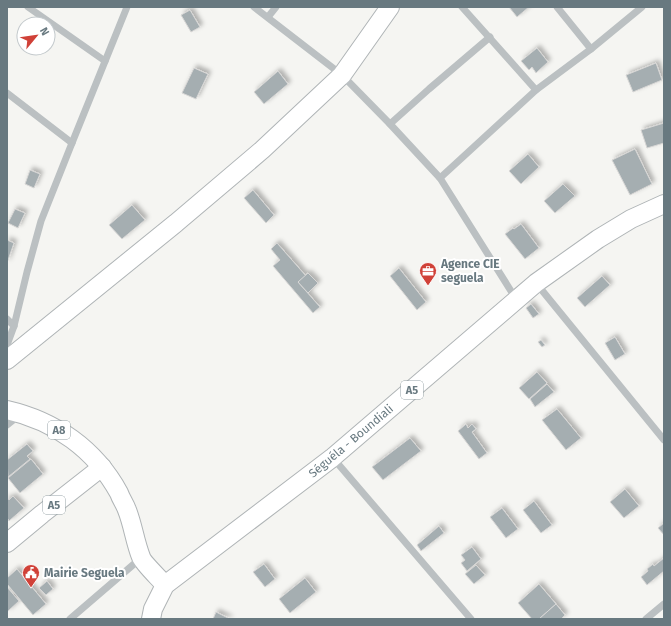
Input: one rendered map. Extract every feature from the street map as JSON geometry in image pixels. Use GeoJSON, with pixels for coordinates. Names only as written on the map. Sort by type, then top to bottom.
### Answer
{"type":"FeatureCollection","features":[{"type":"Feature","properties":{"kind":"main road"},"geometry":{"type":"LineString","coordinates":[[7,360],[182,218],[262,150],[342,75],[390,7]]}},
{"type":"Feature","properties":{"kind":"main road","name":"Séguéla - Boundiali"},"geometry":{"type":"LineString","coordinates":[[164,585],[332,458],[536,283],[598,239],[631,219],[664,204]]}},
{"type":"Feature","properties":{"kind":"main road","name":"A8"},"geometry":{"type":"LineString","coordinates":[[14,411],[43,421],[67,435],[89,452],[102,467]]}},
{"type":"Feature","properties":{"kind":"main road"},"geometry":{"type":"LineString","coordinates":[[102,467],[127,509],[141,558],[164,585],[153,609],[151,619]]}},
{"type":"Feature","properties":{"kind":"main road","name":"A5"},"geometry":{"type":"LineString","coordinates":[[7,543],[102,467]]}},
{"type":"Feature","properties":{"kind":"street"},"geometry":{"type":"LineString","coordinates":[[28,7],[105,61]]}},
{"type":"Feature","properties":{"kind":"street"},"geometry":{"type":"LineString","coordinates":[[254,7],[342,75],[440,178],[517,300]]}},
{"type":"Feature","properties":{"kind":"street"},"geometry":{"type":"LineString","coordinates":[[268,17],[276,7]]}},
{"type":"Feature","properties":{"kind":"street"},"geometry":{"type":"LineString","coordinates":[[462,7],[536,90]]}},
{"type":"Feature","properties":{"kind":"street"},"geometry":{"type":"LineString","coordinates":[[557,7],[591,49]]}},
{"type":"Feature","properties":{"kind":"street"},"geometry":{"type":"LineString","coordinates":[[440,178],[536,90],[591,49],[638,8]]}},
{"type":"Feature","properties":{"kind":"street"},"geometry":{"type":"LineString","coordinates":[[7,345],[14,326],[26,272],[41,221],[105,61],[123,9]]}},
{"type":"Feature","properties":{"kind":"street"},"geometry":{"type":"LineString","coordinates":[[390,124],[490,37]]}},
{"type":"Feature","properties":{"kind":"street"},"geometry":{"type":"LineString","coordinates":[[7,92],[72,143]]}},
{"type":"Feature","properties":{"kind":"street"},"geometry":{"type":"LineString","coordinates":[[536,283],[664,440]]}},
{"type":"Feature","properties":{"kind":"street"},"geometry":{"type":"LineString","coordinates":[[7,319],[14,326]]}},
{"type":"Feature","properties":{"kind":"street"},"geometry":{"type":"LineString","coordinates":[[7,425],[14,411]]}},
{"type":"Feature","properties":{"kind":"street"},"geometry":{"type":"LineString","coordinates":[[332,458],[471,619]]}},
{"type":"Feature","properties":{"kind":"street"},"geometry":{"type":"LineString","coordinates":[[70,619],[141,558]]}},
{"type":"Feature","properties":{"kind":"street"},"geometry":{"type":"LineString","coordinates":[[646,619],[664,604]]}},
{"type":"Feature","properties":{"kind":"building"},"geometry":{"type":"Polygon","coordinates":[[[509,7],[529,7],[517,17],[509,7]]]}},
{"type":"Feature","properties":{"kind":"building"},"geometry":{"type":"Polygon","coordinates":[[[190,10],[200,27],[191,32],[181,15],[190,10]]]}},
{"type":"Feature","properties":{"kind":"building"},"geometry":{"type":"Polygon","coordinates":[[[537,48],[548,62],[536,73],[532,67],[529,70],[521,61],[537,48]]]}},
{"type":"Feature","properties":{"kind":"building"},"geometry":{"type":"Polygon","coordinates":[[[656,63],[662,80],[633,92],[626,75],[656,63]]]}},
{"type":"Feature","properties":{"kind":"building"},"geometry":{"type":"Polygon","coordinates":[[[194,68],[208,74],[196,99],[182,93],[194,68]]]}},
{"type":"Feature","properties":{"kind":"building"},"geometry":{"type":"Polygon","coordinates":[[[278,71],[288,84],[264,104],[254,92],[278,71]]]}},
{"type":"Feature","properties":{"kind":"building"},"geometry":{"type":"Polygon","coordinates":[[[664,123],[664,143],[647,148],[641,130],[664,123]]]}},
{"type":"Feature","properties":{"kind":"building"},"geometry":{"type":"Polygon","coordinates":[[[635,149],[652,184],[630,195],[612,160],[635,149]]]}},
{"type":"Feature","properties":{"kind":"building"},"geometry":{"type":"Polygon","coordinates":[[[528,154],[539,167],[521,184],[509,171],[528,154]]]}},
{"type":"Feature","properties":{"kind":"building"},"geometry":{"type":"Polygon","coordinates":[[[30,170],[40,174],[34,188],[25,184],[30,170]]]}},
{"type":"Feature","properties":{"kind":"building"},"geometry":{"type":"Polygon","coordinates":[[[563,184],[575,196],[555,213],[544,201],[563,184]]]}},
{"type":"Feature","properties":{"kind":"building"},"geometry":{"type":"Polygon","coordinates":[[[253,190],[274,215],[266,223],[244,198],[253,190]]]}},
{"type":"Feature","properties":{"kind":"building"},"geometry":{"type":"Polygon","coordinates":[[[132,205],[145,220],[122,239],[109,225],[132,205]]]}},
{"type":"Feature","properties":{"kind":"building"},"geometry":{"type":"Polygon","coordinates":[[[15,209],[25,213],[18,228],[8,223],[15,209]]]}},
{"type":"Feature","properties":{"kind":"building"},"geometry":{"type":"Polygon","coordinates":[[[521,224],[539,248],[525,259],[505,234],[521,224]]]}},
{"type":"Feature","properties":{"kind":"building"},"geometry":{"type":"Polygon","coordinates":[[[7,240],[14,243],[7,263],[7,240]]]}},
{"type":"Feature","properties":{"kind":"building"},"geometry":{"type":"Polygon","coordinates":[[[277,243],[306,276],[298,282],[320,307],[313,313],[273,266],[280,260],[271,249],[277,243]]]}},
{"type":"Feature","properties":{"kind":"building"},"geometry":{"type":"Polygon","coordinates":[[[399,268],[426,302],[417,310],[390,276],[399,268]]]}},
{"type":"Feature","properties":{"kind":"building"},"geometry":{"type":"Polygon","coordinates":[[[308,273],[318,283],[308,293],[298,282],[308,273]]]}},
{"type":"Feature","properties":{"kind":"building"},"geometry":{"type":"Polygon","coordinates":[[[602,276],[610,285],[585,307],[577,298],[602,276]]]}},
{"type":"Feature","properties":{"kind":"building"},"geometry":{"type":"Polygon","coordinates":[[[531,304],[539,314],[533,318],[526,308],[531,304]]]}},
{"type":"Feature","properties":{"kind":"building"},"geometry":{"type":"Polygon","coordinates":[[[615,337],[625,354],[615,360],[605,343],[615,337]]]}},
{"type":"Feature","properties":{"kind":"building"},"geometry":{"type":"Polygon","coordinates":[[[541,340],[545,345],[542,347],[538,342],[541,340]]]}},
{"type":"Feature","properties":{"kind":"building"},"geometry":{"type":"Polygon","coordinates":[[[537,372],[547,383],[529,399],[519,388],[537,372]]]}},
{"type":"Feature","properties":{"kind":"building"},"geometry":{"type":"Polygon","coordinates":[[[547,384],[554,392],[535,407],[530,399],[547,384]]]}},
{"type":"Feature","properties":{"kind":"building"},"geometry":{"type":"Polygon","coordinates":[[[557,409],[581,438],[566,450],[542,420],[557,409]]]}},
{"type":"Feature","properties":{"kind":"building"},"geometry":{"type":"Polygon","coordinates":[[[466,424],[468,428],[472,424],[476,429],[472,432],[487,453],[479,459],[458,431],[466,424]]]}},
{"type":"Feature","properties":{"kind":"building"},"geometry":{"type":"Polygon","coordinates":[[[410,438],[421,451],[383,480],[372,467],[410,438]]]}},
{"type":"Feature","properties":{"kind":"building"},"geometry":{"type":"Polygon","coordinates":[[[27,444],[33,451],[27,456],[30,459],[8,477],[7,460],[27,444]]]}},
{"type":"Feature","properties":{"kind":"building"},"geometry":{"type":"Polygon","coordinates":[[[31,459],[43,474],[20,493],[8,478],[31,459]]]}},
{"type":"Feature","properties":{"kind":"building"},"geometry":{"type":"Polygon","coordinates":[[[625,489],[639,506],[624,518],[610,502],[625,489]]]}},
{"type":"Feature","properties":{"kind":"building"},"geometry":{"type":"Polygon","coordinates":[[[13,496],[24,508],[9,521],[8,519],[7,520],[7,497],[9,500],[13,496]]]}},
{"type":"Feature","properties":{"kind":"building"},"geometry":{"type":"Polygon","coordinates":[[[534,501],[552,525],[541,533],[523,510],[534,501]]]}},
{"type":"Feature","properties":{"kind":"building"},"geometry":{"type":"Polygon","coordinates":[[[502,508],[518,529],[506,538],[490,517],[502,508]]]}},
{"type":"Feature","properties":{"kind":"building"},"geometry":{"type":"Polygon","coordinates":[[[664,523],[664,535],[658,528],[664,523]]]}},
{"type":"Feature","properties":{"kind":"building"},"geometry":{"type":"Polygon","coordinates":[[[439,526],[444,533],[421,551],[417,545],[439,526]]]}},
{"type":"Feature","properties":{"kind":"building"},"geometry":{"type":"Polygon","coordinates":[[[472,547],[481,559],[467,571],[461,563],[465,560],[461,555],[472,547]]]}},
{"type":"Feature","properties":{"kind":"building"},"geometry":{"type":"Polygon","coordinates":[[[664,558],[664,571],[647,585],[641,577],[653,564],[654,566],[664,558]]]}},
{"type":"Feature","properties":{"kind":"building"},"geometry":{"type":"Polygon","coordinates":[[[264,564],[275,579],[265,587],[253,572],[264,564]]]}},
{"type":"Feature","properties":{"kind":"building"},"geometry":{"type":"Polygon","coordinates":[[[476,565],[485,575],[474,584],[465,574],[476,565]]]}},
{"type":"Feature","properties":{"kind":"building"},"geometry":{"type":"Polygon","coordinates":[[[17,569],[46,604],[33,615],[7,584],[7,578],[17,569]]]}},
{"type":"Feature","properties":{"kind":"building"},"geometry":{"type":"Polygon","coordinates":[[[305,578],[316,592],[290,613],[279,599],[305,578]]]}},
{"type":"Feature","properties":{"kind":"building"},"geometry":{"type":"Polygon","coordinates":[[[47,581],[53,589],[46,595],[39,588],[47,581]]]}},
{"type":"Feature","properties":{"kind":"building"},"geometry":{"type":"Polygon","coordinates":[[[539,584],[556,604],[539,619],[532,619],[518,603],[539,584]]]}},
{"type":"Feature","properties":{"kind":"building"},"geometry":{"type":"Polygon","coordinates":[[[7,587],[19,601],[7,612],[7,587]]]}},
{"type":"Feature","properties":{"kind":"building"},"geometry":{"type":"Polygon","coordinates":[[[556,604],[565,615],[561,619],[539,619],[556,604]]]}},
{"type":"Feature","properties":{"kind":"building"},"geometry":{"type":"Polygon","coordinates":[[[216,612],[230,619],[213,619],[216,612]]]}},
{"type":"Feature","properties":{"kind":"place","name":"Agence CIE seguela"},"geometry":{"type":"Point","coordinates":[428,286]}},
{"type":"Feature","properties":{"kind":"place","name":"Mairie Seguela"},"geometry":{"type":"Point","coordinates":[31,588]}}]}
